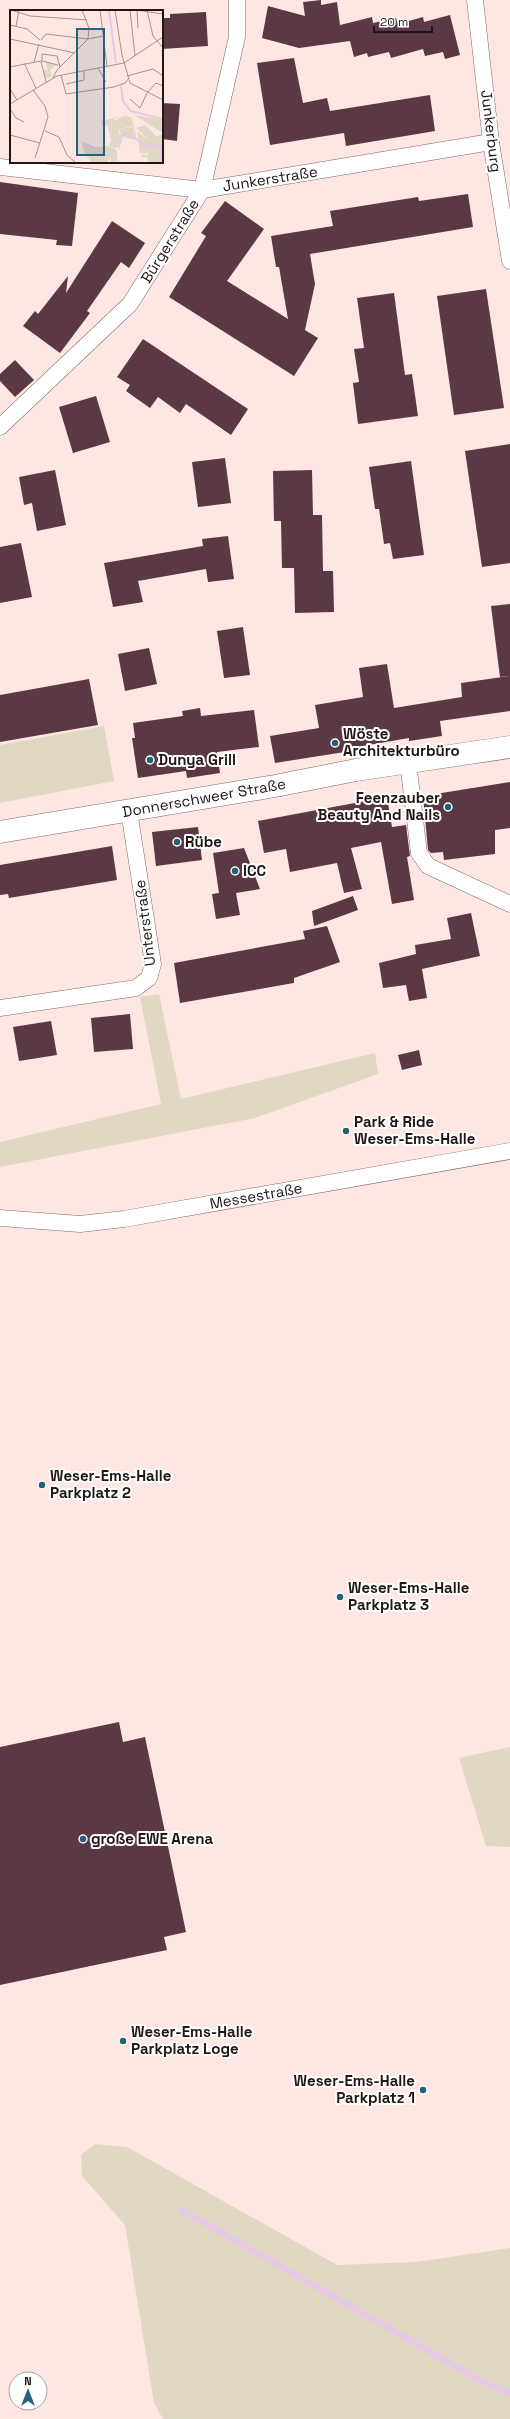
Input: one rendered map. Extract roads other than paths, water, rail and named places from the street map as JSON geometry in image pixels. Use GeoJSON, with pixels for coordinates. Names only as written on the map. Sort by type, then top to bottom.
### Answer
{"type":"FeatureCollection","features":[{"type":"Feature","properties":{"kind":"main road","name":"Donnerschweer Straße"},"geometry":{"type":"LineString","coordinates":[[0,832],[408,762],[510,747]]}},
{"type":"Feature","properties":{"kind":"street","name":"Bürgerstraße"},"geometry":{"type":"LineString","coordinates":[[0,428],[130,304],[202,190],[237,37],[237,0]]}},
{"type":"Feature","properties":{"kind":"street","name":"Junkerburg"},"geometry":{"type":"LineString","coordinates":[[475,0],[491,142],[510,261]]}},
{"type":"Feature","properties":{"kind":"street","name":"Junkerstraße"},"geometry":{"type":"LineString","coordinates":[[0,167],[202,190],[491,142]]}},
{"type":"Feature","properties":{"kind":"street"},"geometry":{"type":"LineString","coordinates":[[408,762],[419,852],[428,866],[510,904]]}},
{"type":"Feature","properties":{"kind":"street","name":"Unterstraße"},"geometry":{"type":"LineString","coordinates":[[0,1008],[136,988],[149,978],[152,964],[129,811]]}},
{"type":"Feature","properties":{"kind":"street","name":"Messestraße"},"geometry":{"type":"LineString","coordinates":[[0,1218],[80,1224],[124,1219],[510,1151]]}},
{"type":"Feature","properties":{"kind":"waterway"},"geometry":{"type":"LineString","coordinates":[[182,2210],[485,2383],[510,2393]]}},
{"type":"Feature","properties":{"kind":"place","name":"Wöste Architekturbüro"},"geometry":{"type":"Point","coordinates":[335,743]}},
{"type":"Feature","properties":{"kind":"place","name":"Dunya Grill"},"geometry":{"type":"Point","coordinates":[150,760]}},
{"type":"Feature","properties":{"kind":"place","name":"Feenzauber Beauty And Nails"},"geometry":{"type":"Point","coordinates":[448,807]}},
{"type":"Feature","properties":{"kind":"place","name":"Rübe"},"geometry":{"type":"Point","coordinates":[177,842]}},
{"type":"Feature","properties":{"kind":"place","name":"ICC"},"geometry":{"type":"Point","coordinates":[235,871]}},
{"type":"Feature","properties":{"kind":"place","name":"Park & Ride Weser-Ems-Halle"},"geometry":{"type":"Point","coordinates":[346,1131]}},
{"type":"Feature","properties":{"kind":"place","name":"Weser-Ems-Halle Parkplatz 2"},"geometry":{"type":"Point","coordinates":[42,1485]}},
{"type":"Feature","properties":{"kind":"place","name":"Weser-Ems-Halle Parkplatz 3"},"geometry":{"type":"Point","coordinates":[340,1597]}},
{"type":"Feature","properties":{"kind":"place","name":"große EWE Arena"},"geometry":{"type":"Point","coordinates":[83,1839]}},
{"type":"Feature","properties":{"kind":"place","name":"Weser-Ems-Halle Parkplatz Loge"},"geometry":{"type":"Point","coordinates":[123,2041]}},
{"type":"Feature","properties":{"kind":"place","name":"Weser-Ems-Halle Parkplatz 1"},"geometry":{"type":"Point","coordinates":[423,2090]}}]}
